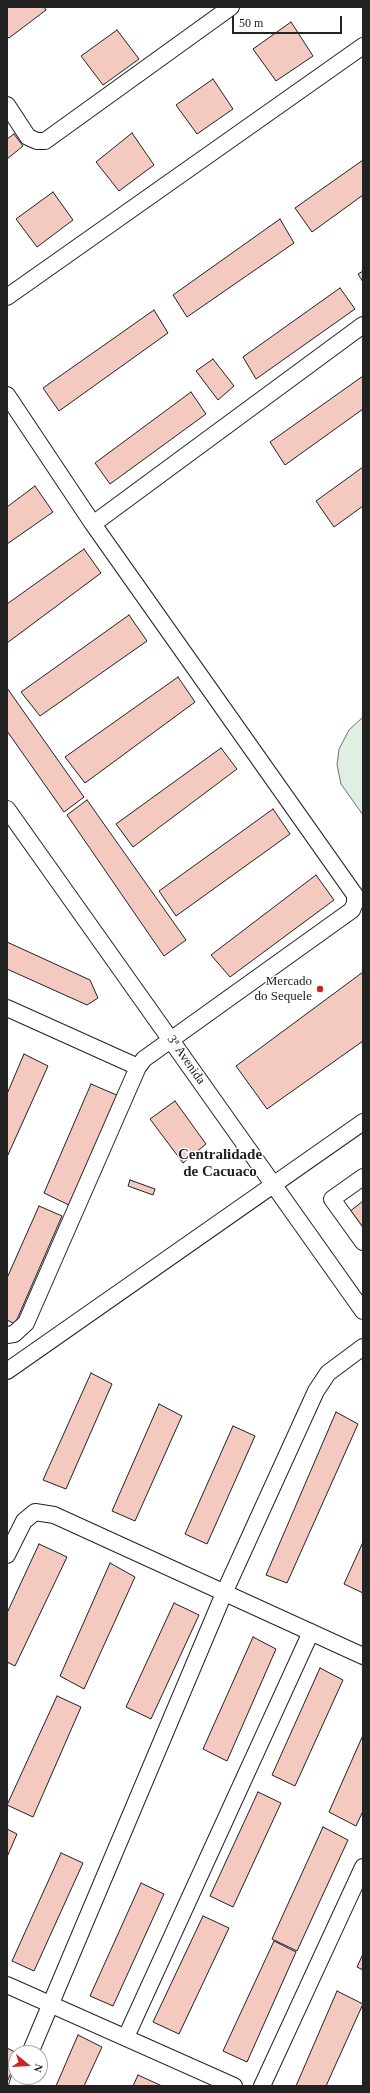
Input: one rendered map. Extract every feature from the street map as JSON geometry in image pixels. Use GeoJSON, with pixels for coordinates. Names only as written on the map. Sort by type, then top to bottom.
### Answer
{"type":"FeatureCollection","features":[{"type":"Feature","properties":{"kind":"street"},"geometry":{"type":"LineString","coordinates":[[7,105],[28,137],[37,141],[45,141],[231,7]]}},
{"type":"Feature","properties":{"kind":"street"},"geometry":{"type":"LineString","coordinates":[[7,297],[363,46]]}},
{"type":"Feature","properties":{"kind":"street"},"geometry":{"type":"LineString","coordinates":[[93,524],[363,325]]}},
{"type":"Feature","properties":{"kind":"street"},"geometry":{"type":"LineString","coordinates":[[7,395],[93,524],[355,895],[355,903],[352,910],[171,1038],[144,1059],[138,1067],[26,1323],[14,1334],[7,1335]]}},
{"type":"Feature","properties":{"kind":"street","name":"3ª Avenida"},"geometry":{"type":"LineString","coordinates":[[7,809],[171,1038],[363,1311]]}},
{"type":"Feature","properties":{"kind":"street"},"geometry":{"type":"LineString","coordinates":[[7,1008],[138,1067]]}},
{"type":"Feature","properties":{"kind":"street"},"geometry":{"type":"LineString","coordinates":[[7,1371],[363,1122]]}},
{"type":"Feature","properties":{"kind":"street"},"geometry":{"type":"LineString","coordinates":[[363,1177],[332,1199],[363,1242]]}},
{"type":"Feature","properties":{"kind":"street"},"geometry":{"type":"LineString","coordinates":[[33,2045],[225,1592],[316,1391],[328,1373],[363,1347]]}},
{"type":"Feature","properties":{"kind":"street"},"geometry":{"type":"LineString","coordinates":[[7,1555],[24,1521],[35,1512],[54,1515],[363,1656]]}},
{"type":"Feature","properties":{"kind":"street"},"geometry":{"type":"LineString","coordinates":[[126,2037],[311,1632]]}},
{"type":"Feature","properties":{"kind":"street"},"geometry":{"type":"LineString","coordinates":[[262,2086],[363,1867]]}},
{"type":"Feature","properties":{"kind":"street"},"geometry":{"type":"LineString","coordinates":[[7,1985],[234,2086]]}},
{"type":"Feature","properties":{"kind":"green space"},"geometry":{"type":"Polygon","coordinates":[[[363,717],[363,815],[341,784],[337,765],[339,749],[349,730],[363,717]]]}},
{"type":"Feature","properties":{"kind":"building"},"geometry":{"type":"Polygon","coordinates":[[[7,7],[44,7],[46,10],[9,38],[7,36],[7,7]]]}},
{"type":"Feature","properties":{"kind":"building"},"geometry":{"type":"Polygon","coordinates":[[[291,22],[313,56],[276,81],[253,49],[291,22]]]}},
{"type":"Feature","properties":{"kind":"building"},"geometry":{"type":"Polygon","coordinates":[[[117,30],[139,59],[103,85],[81,56],[117,30]]]}},
{"type":"Feature","properties":{"kind":"building"},"geometry":{"type":"Polygon","coordinates":[[[213,79],[233,109],[197,134],[176,105],[213,79]]]}},
{"type":"Feature","properties":{"kind":"building"},"geometry":{"type":"Polygon","coordinates":[[[132,133],[154,165],[119,191],[96,162],[132,133]]]}},
{"type":"Feature","properties":{"kind":"building"},"geometry":{"type":"Polygon","coordinates":[[[14,134],[23,146],[7,159],[7,139],[14,134]]]}},
{"type":"Feature","properties":{"kind":"building"},"geometry":{"type":"Polygon","coordinates":[[[363,160],[363,195],[312,232],[295,208],[363,160]]]}},
{"type":"Feature","properties":{"kind":"building"},"geometry":{"type":"Polygon","coordinates":[[[53,192],[73,220],[37,247],[16,219],[53,192]]]}},
{"type":"Feature","properties":{"kind":"building"},"geometry":{"type":"Polygon","coordinates":[[[280,219],[294,243],[187,317],[173,295],[280,219]]]}},
{"type":"Feature","properties":{"kind":"building"},"geometry":{"type":"Polygon","coordinates":[[[363,271],[363,282],[358,274],[363,271]]]}},
{"type":"Feature","properties":{"kind":"building"},"geometry":{"type":"Polygon","coordinates":[[[340,288],[355,309],[256,379],[243,357],[340,288]]]}},
{"type":"Feature","properties":{"kind":"building"},"geometry":{"type":"Polygon","coordinates":[[[154,310],[168,333],[59,411],[43,388],[154,310]]]}},
{"type":"Feature","properties":{"kind":"building"},"geometry":{"type":"Polygon","coordinates":[[[213,359],[234,386],[218,400],[196,371],[213,359]]]}},
{"type":"Feature","properties":{"kind":"building"},"geometry":{"type":"Polygon","coordinates":[[[363,376],[363,409],[285,465],[270,442],[363,376]]]}},
{"type":"Feature","properties":{"kind":"building"},"geometry":{"type":"Polygon","coordinates":[[[191,392],[206,414],[110,484],[95,463],[191,392]]]}},
{"type":"Feature","properties":{"kind":"building"},"geometry":{"type":"Polygon","coordinates":[[[363,467],[363,506],[334,527],[316,501],[363,467]]]}},
{"type":"Feature","properties":{"kind":"building"},"geometry":{"type":"Polygon","coordinates":[[[35,486],[53,512],[7,544],[7,507],[35,486]]]}},
{"type":"Feature","properties":{"kind":"building"},"geometry":{"type":"Polygon","coordinates":[[[84,549],[101,573],[7,643],[7,604],[84,549]]]}},
{"type":"Feature","properties":{"kind":"building"},"geometry":{"type":"Polygon","coordinates":[[[129,615],[147,641],[40,716],[21,692],[129,615]]]}},
{"type":"Feature","properties":{"kind":"building"},"geometry":{"type":"Polygon","coordinates":[[[178,677],[195,702],[85,783],[65,757],[178,677]]]}},
{"type":"Feature","properties":{"kind":"building"},"geometry":{"type":"Polygon","coordinates":[[[7,688],[84,797],[64,812],[7,731],[7,688]]]}},
{"type":"Feature","properties":{"kind":"building"},"geometry":{"type":"Polygon","coordinates":[[[221,748],[237,769],[133,847],[116,824],[221,748]]]}},
{"type":"Feature","properties":{"kind":"building"},"geometry":{"type":"Polygon","coordinates":[[[87,800],[186,940],[164,956],[67,815],[87,800]]]}},
{"type":"Feature","properties":{"kind":"building"},"geometry":{"type":"Polygon","coordinates":[[[273,809],[290,834],[176,916],[159,891],[273,809]]]}},
{"type":"Feature","properties":{"kind":"building"},"geometry":{"type":"Polygon","coordinates":[[[316,875],[334,900],[230,977],[211,955],[316,875]]]}},
{"type":"Feature","properties":{"kind":"building"},"geometry":{"type":"Polygon","coordinates":[[[7,942],[90,980],[98,998],[87,1005],[7,969],[7,942]]]}},
{"type":"Feature","properties":{"kind":"building"},"geometry":{"type":"Polygon","coordinates":[[[363,972],[363,1041],[267,1109],[236,1066],[363,972]]]}},
{"type":"Feature","properties":{"kind":"building"},"geometry":{"type":"Polygon","coordinates":[[[24,1054],[48,1066],[7,1157],[7,1094],[24,1054]]]}},
{"type":"Feature","properties":{"kind":"building"},"geometry":{"type":"Polygon","coordinates":[[[91,1084],[119,1096],[71,1206],[44,1193],[91,1084]]]}},
{"type":"Feature","properties":{"kind":"building"},"geometry":{"type":"Polygon","coordinates":[[[175,1101],[206,1144],[183,1163],[150,1119],[175,1101]]]}},
{"type":"Feature","properties":{"kind":"building"},"geometry":{"type":"Polygon","coordinates":[[[130,1180],[155,1189],[153,1195],[128,1186],[130,1180]]]}},
{"type":"Feature","properties":{"kind":"building"},"geometry":{"type":"Polygon","coordinates":[[[363,1201],[363,1233],[349,1212],[363,1201]]]}},
{"type":"Feature","properties":{"kind":"building"},"geometry":{"type":"Polygon","coordinates":[[[39,1206],[62,1216],[15,1324],[7,1320],[7,1278],[39,1206]]]}},
{"type":"Feature","properties":{"kind":"building"},"geometry":{"type":"Polygon","coordinates":[[[91,1373],[112,1384],[66,1489],[43,1480],[91,1373]]]}},
{"type":"Feature","properties":{"kind":"building"},"geometry":{"type":"Polygon","coordinates":[[[159,1404],[182,1416],[135,1521],[112,1511],[159,1404]]]}},
{"type":"Feature","properties":{"kind":"building"},"geometry":{"type":"Polygon","coordinates":[[[336,1412],[358,1424],[287,1583],[266,1575],[336,1412]]]}},
{"type":"Feature","properties":{"kind":"building"},"geometry":{"type":"Polygon","coordinates":[[[233,1426],[255,1436],[207,1544],[185,1534],[233,1426]]]}},
{"type":"Feature","properties":{"kind":"building"},"geometry":{"type":"Polygon","coordinates":[[[363,1542],[363,1593],[344,1584],[363,1542]]]}},
{"type":"Feature","properties":{"kind":"building"},"geometry":{"type":"Polygon","coordinates":[[[39,1544],[67,1557],[15,1666],[7,1662],[7,1613],[39,1544]]]}},
{"type":"Feature","properties":{"kind":"building"},"geometry":{"type":"Polygon","coordinates":[[[110,1563],[135,1577],[84,1689],[60,1676],[110,1563]]]}},
{"type":"Feature","properties":{"kind":"building"},"geometry":{"type":"Polygon","coordinates":[[[174,1603],[199,1615],[151,1719],[126,1707],[174,1603]]]}},
{"type":"Feature","properties":{"kind":"building"},"geometry":{"type":"Polygon","coordinates":[[[253,1637],[276,1649],[227,1761],[203,1749],[253,1637]]]}},
{"type":"Feature","properties":{"kind":"building"},"geometry":{"type":"Polygon","coordinates":[[[320,1668],[343,1680],[295,1786],[272,1775],[320,1668]]]}},
{"type":"Feature","properties":{"kind":"building"},"geometry":{"type":"Polygon","coordinates":[[[57,1696],[81,1707],[33,1817],[7,1805],[57,1696]]]}},
{"type":"Feature","properties":{"kind":"building"},"geometry":{"type":"Polygon","coordinates":[[[363,1735],[363,1811],[356,1826],[329,1812],[363,1735]]]}},
{"type":"Feature","properties":{"kind":"building"},"geometry":{"type":"Polygon","coordinates":[[[258,1792],[281,1803],[233,1907],[210,1896],[258,1792]]]}},
{"type":"Feature","properties":{"kind":"building"},"geometry":{"type":"Polygon","coordinates":[[[323,1827],[348,1840],[297,1951],[272,1939],[323,1827]]]}},
{"type":"Feature","properties":{"kind":"building"},"geometry":{"type":"Polygon","coordinates":[[[7,1829],[17,1834],[7,1857],[7,1829]]]}},
{"type":"Feature","properties":{"kind":"building"},"geometry":{"type":"Polygon","coordinates":[[[61,1853],[83,1863],[34,1971],[12,1961],[61,1853]]]}},
{"type":"Feature","properties":{"kind":"building"},"geometry":{"type":"Polygon","coordinates":[[[141,1883],[164,1894],[113,2006],[90,1996],[141,1883]]]}},
{"type":"Feature","properties":{"kind":"building"},"geometry":{"type":"Polygon","coordinates":[[[203,1916],[229,1928],[179,2034],[153,2022],[203,1916]]]}},
{"type":"Feature","properties":{"kind":"building"},"geometry":{"type":"Polygon","coordinates":[[[274,1941],[296,1952],[247,2062],[223,2051],[274,1941]]]}},
{"type":"Feature","properties":{"kind":"building"},"geometry":{"type":"Polygon","coordinates":[[[363,1954],[363,1970],[357,1967],[363,1954]]]}},
{"type":"Feature","properties":{"kind":"building"},"geometry":{"type":"Polygon","coordinates":[[[337,1991],[363,2004],[326,2086],[296,2086],[337,1991]]]}},
{"type":"Feature","properties":{"kind":"building"},"geometry":{"type":"Polygon","coordinates":[[[78,2035],[102,2047],[84,2086],[56,2086],[78,2035]]]}},
{"type":"Feature","properties":{"kind":"building"},"geometry":{"type":"Polygon","coordinates":[[[7,2048],[8,2080],[7,2082],[7,2048]]]}},
{"type":"Feature","properties":{"kind":"building"},"geometry":{"type":"Polygon","coordinates":[[[138,2075],[162,2086],[133,2086],[138,2075]]]}},
{"type":"Feature","properties":{"kind":"place","name":"Mercado do Sequele"},"geometry":{"type":"Point","coordinates":[320,989]}},
{"type":"Feature","properties":{"kind":"district","name":"Centralidade de Cacuaco"},"geometry":{"type":"Point","coordinates":[220,1164]}}]}
